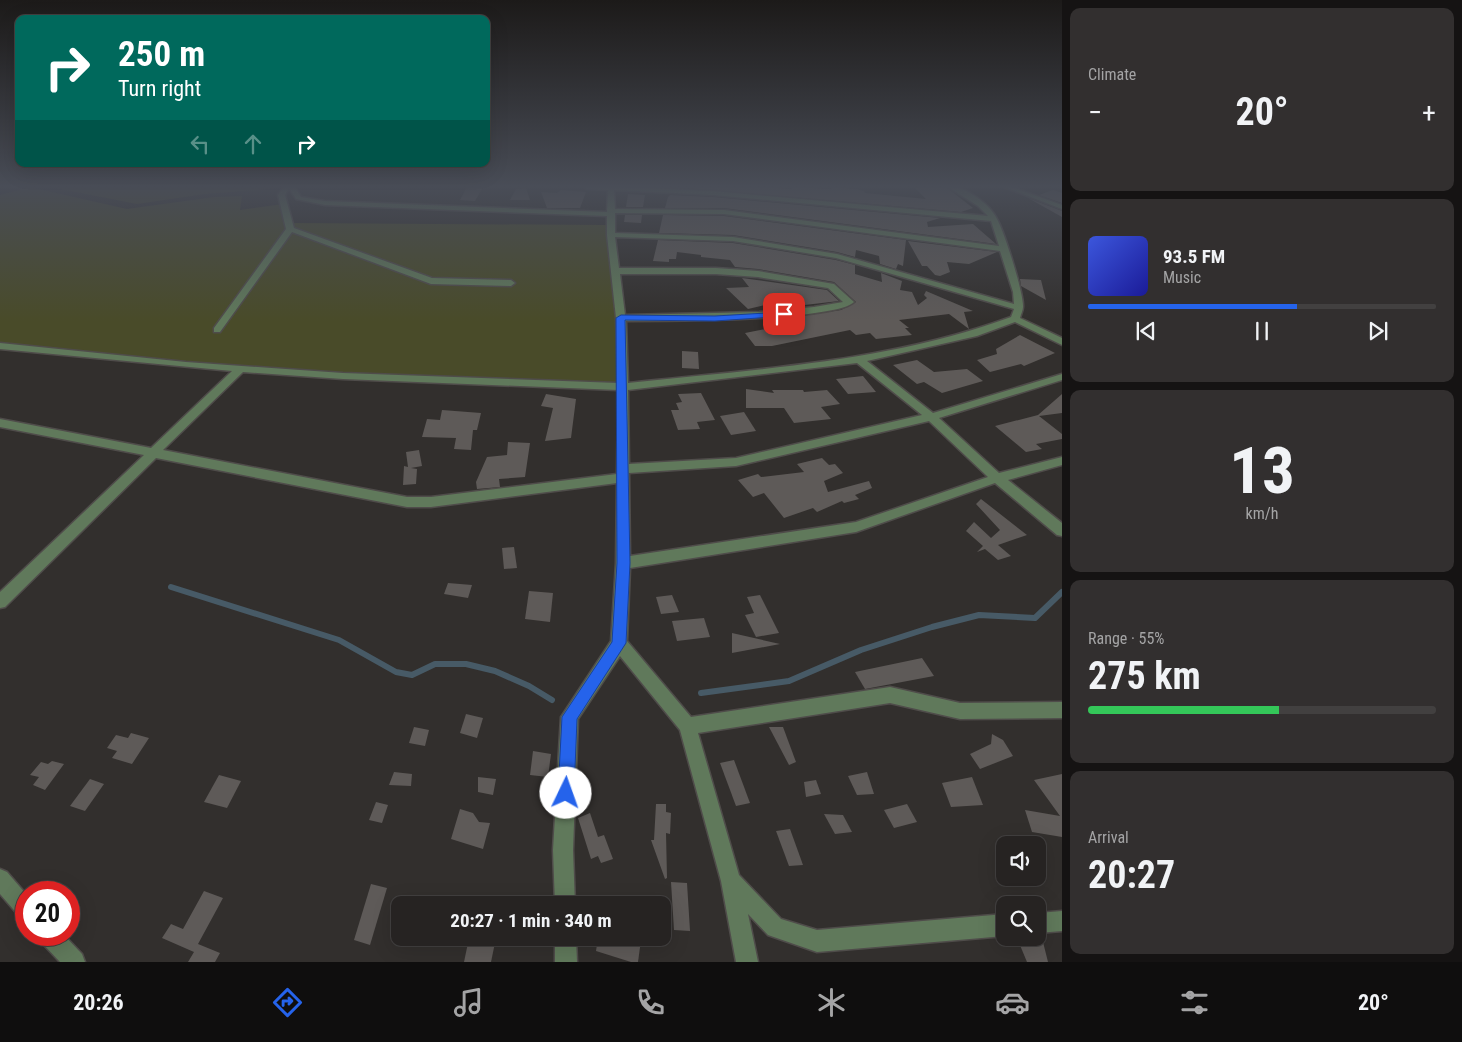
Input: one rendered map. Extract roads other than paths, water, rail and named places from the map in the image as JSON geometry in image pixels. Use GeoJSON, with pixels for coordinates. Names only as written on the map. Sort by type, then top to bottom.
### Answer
{"type":"FeatureCollection","features":[{"type":"Feature","properties":{"kind":"street"},"geometry":{"type":"LineString","coordinates":[[217,330],[288,232]]}},
{"type":"Feature","properties":{"kind":"street"},"geometry":{"type":"LineString","coordinates":[[298,232],[431,281],[511,283]]}},
{"type":"Feature","properties":{"kind":"street"},"geometry":{"type":"LineString","coordinates":[[565,896],[563,850],[570,717],[619,643],[623,563],[623,387],[621,318],[611,232]]}},
{"type":"Feature","properties":{"kind":"street"},"geometry":{"type":"LineString","coordinates":[[874,232],[1003,249]]}},
{"type":"Feature","properties":{"kind":"street"},"geometry":{"type":"LineString","coordinates":[[998,232],[1017,292],[1019,308],[1015,319]]}},
{"type":"Feature","properties":{"kind":"street"},"geometry":{"type":"LineString","coordinates":[[611,235],[732,239],[837,256],[1019,308]]}},
{"type":"Feature","properties":{"kind":"street"},"geometry":{"type":"LineString","coordinates":[[616,271],[716,270],[758,274],[831,286],[848,302],[842,306],[784,314],[715,318],[621,318]]}},
{"type":"Feature","properties":{"kind":"street"},"geometry":{"type":"LineString","coordinates":[[0,346],[240,369],[343,376],[623,387],[859,360],[974,334],[1015,319],[1062,342]]}},
{"type":"Feature","properties":{"kind":"street"},"geometry":{"type":"LineString","coordinates":[[859,360],[931,417],[998,478],[1062,531]]}},
{"type":"Feature","properties":{"kind":"street"},"geometry":{"type":"LineString","coordinates":[[0,602],[240,369]]}},
{"type":"Feature","properties":{"kind":"street"},"geometry":{"type":"LineString","coordinates":[[0,423],[408,502],[430,502],[622,474],[736,462],[931,417],[1062,377]]}},
{"type":"Feature","properties":{"kind":"street"},"geometry":{"type":"LineString","coordinates":[[623,563],[856,527],[998,478],[1062,461]]}},
{"type":"Feature","properties":{"kind":"street"},"geometry":{"type":"LineString","coordinates":[[619,643],[687,726],[731,881],[747,962]]}},
{"type":"Feature","properties":{"kind":"street"},"geometry":{"type":"LineString","coordinates":[[687,726],[890,695],[960,711],[1062,710]]}},
{"type":"Feature","properties":{"kind":"street"},"geometry":{"type":"LineString","coordinates":[[0,879],[15,896]]}},
{"type":"Feature","properties":{"kind":"street"},"geometry":{"type":"LineString","coordinates":[[731,881],[775,928],[817,941],[996,926]]}},
{"type":"Feature","properties":{"kind":"street"},"geometry":{"type":"LineString","coordinates":[[1046,922],[1062,921]]}},
{"type":"Feature","properties":{"kind":"street"},"geometry":{"type":"LineString","coordinates":[[60,946],[74,962]]}},
{"type":"Feature","properties":{"kind":"street"},"geometry":{"type":"LineString","coordinates":[[566,946],[566,962]]}},
{"type":"Feature","properties":{"kind":"waterway"},"geometry":{"type":"LineString","coordinates":[[171,587],[339,640],[396,672],[412,675],[435,664],[466,664],[495,671],[529,686],[552,700]]}},
{"type":"Feature","properties":{"kind":"waterway"},"geometry":{"type":"LineString","coordinates":[[701,693],[789,681],[861,650],[932,627],[979,615],[1035,618],[1062,592]]}}]}
